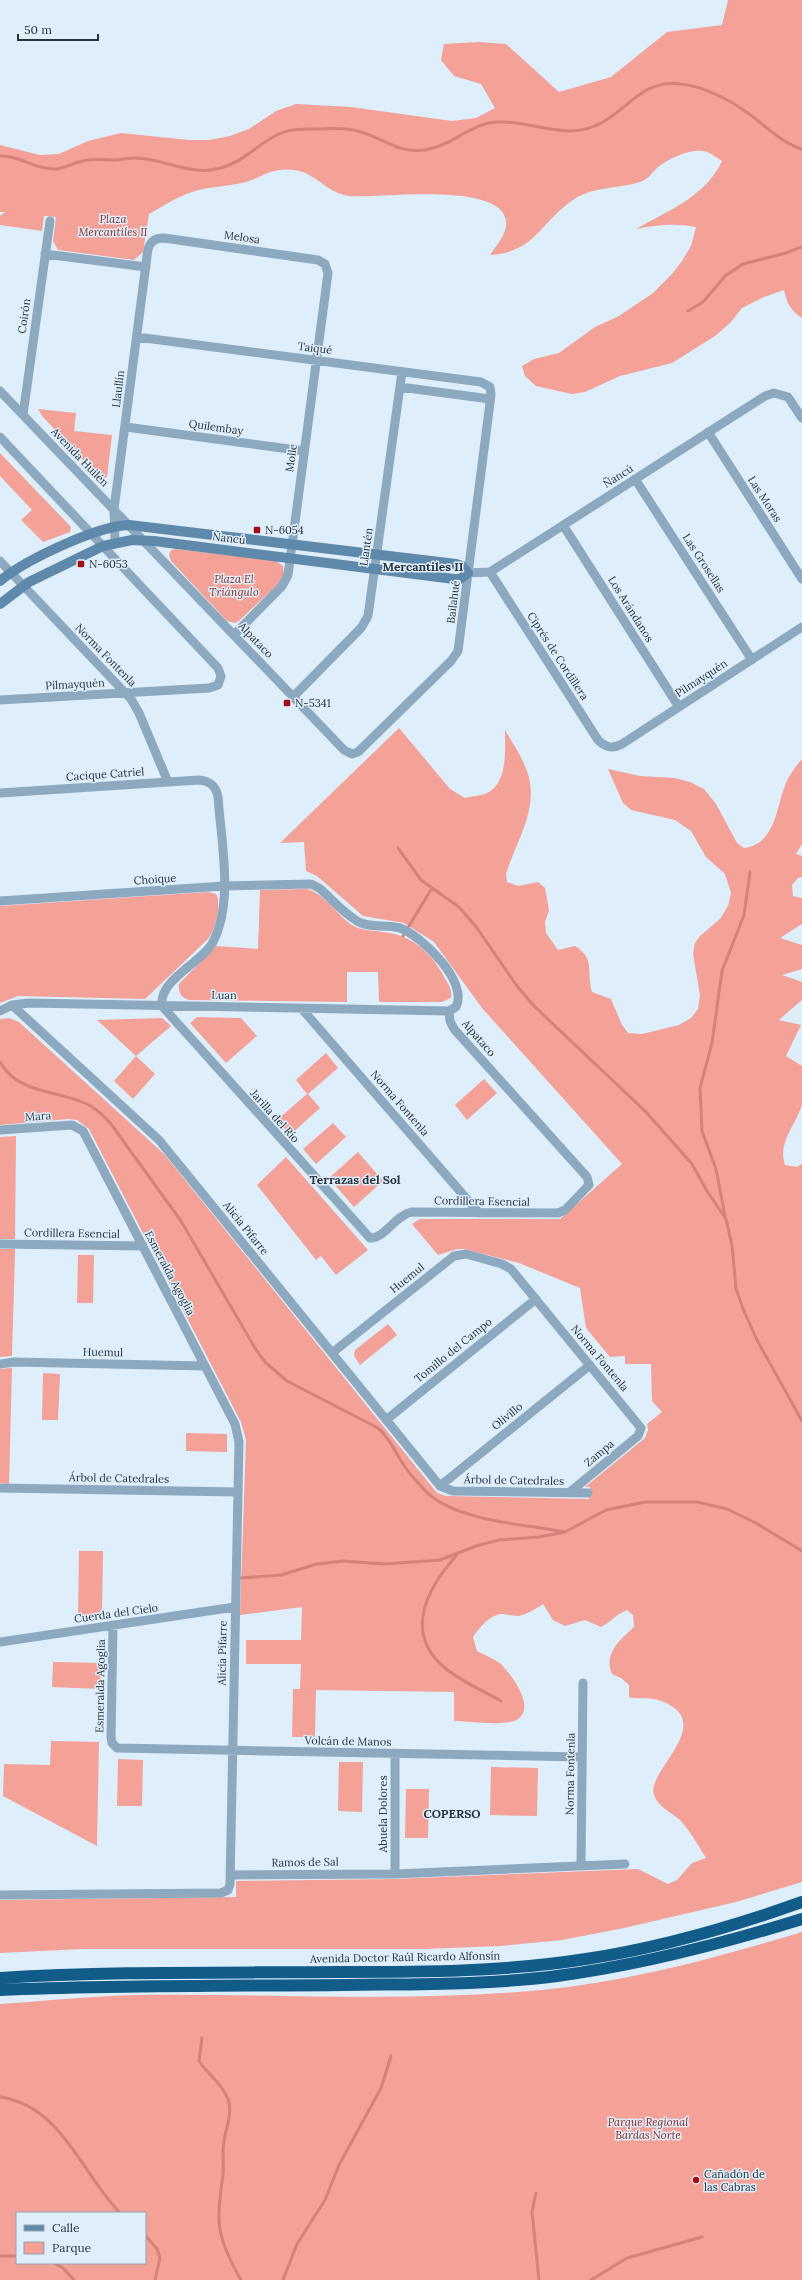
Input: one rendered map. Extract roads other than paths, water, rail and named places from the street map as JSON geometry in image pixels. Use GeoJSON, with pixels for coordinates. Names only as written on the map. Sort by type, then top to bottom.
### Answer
{"type":"FeatureCollection","features":[{"type":"Feature","properties":{"kind":"highway","name":"Avenida Doctor Raúl Ricardo Alfonsín"},"geometry":{"type":"LineString","coordinates":[[0,1978],[101,1974],[419,1971],[527,1966],[586,1959],[651,1946],[732,1925],[802,1902]]}},
{"type":"Feature","properties":{"kind":"highway"},"geometry":{"type":"LineString","coordinates":[[0,1990],[96,1987],[441,1984],[517,1980],[592,1971],[659,1959],[732,1940],[802,1919]]}},
{"type":"Feature","properties":{"kind":"street","name":"Coirón"},"geometry":{"type":"LineString","coordinates":[[23,415],[50,221]]}},
{"type":"Feature","properties":{"kind":"street","name":"Melosa"},"geometry":{"type":"LineString","coordinates":[[154,240],[164,238],[318,260],[325,264]]}},
{"type":"Feature","properties":{"kind":"street","name":"Llaullín"},"geometry":{"type":"LineString","coordinates":[[115,543],[114,509],[126,427],[148,249],[154,240]]}},
{"type":"Feature","properties":{"kind":"street"},"geometry":{"type":"LineString","coordinates":[[45,254],[146,267]]}},
{"type":"Feature","properties":{"kind":"street","name":"Molle"},"geometry":{"type":"LineString","coordinates":[[234,634],[284,584],[288,575],[328,273],[325,264]]}},
{"type":"Feature","properties":{"kind":"street","name":"Taiqué"},"geometry":{"type":"LineString","coordinates":[[137,337],[481,382],[489,386]]}},
{"type":"Feature","properties":{"kind":"street","name":"Llantén"},"geometry":{"type":"LineString","coordinates":[[293,697],[364,624],[369,612],[402,372]]}},
{"type":"Feature","properties":{"kind":"street","name":"Bailahué"},"geometry":{"type":"LineString","coordinates":[[352,754],[360,751],[454,659],[460,642],[491,392],[489,386]]}},
{"type":"Feature","properties":{"kind":"street"},"geometry":{"type":"LineString","coordinates":[[400,387],[490,399]]}},
{"type":"Feature","properties":{"kind":"street","name":"Avenida Huilén"},"geometry":{"type":"LineString","coordinates":[[0,391],[144,540]]}},
{"type":"Feature","properties":{"kind":"street","name":"Ñancú"},"geometry":{"type":"LineString","coordinates":[[0,604],[23,585],[103,546],[115,543],[144,540],[457,579],[468,573],[490,572],[765,396],[779,394],[788,397],[802,418]]}},
{"type":"Feature","properties":{"kind":"street","name":"Quilembay"},"geometry":{"type":"LineString","coordinates":[[126,427],[304,451]]}},
{"type":"Feature","properties":{"kind":"street","name":"Las Moras"},"geometry":{"type":"LineString","coordinates":[[708,432],[802,579]]}},
{"type":"Feature","properties":{"kind":"street"},"geometry":{"type":"LineString","coordinates":[[0,438],[103,546]]}},
{"type":"Feature","properties":{"kind":"street","name":"Las Grosellas"},"geometry":{"type":"LineString","coordinates":[[635,479],[752,660]]}},
{"type":"Feature","properties":{"kind":"street","name":"Ñancú"},"geometry":{"type":"LineString","coordinates":[[0,580],[10,572],[90,533],[114,526],[129,525],[292,543],[459,564],[468,573]]}},
{"type":"Feature","properties":{"kind":"street","name":"Los Arándanos"},"geometry":{"type":"LineString","coordinates":[[564,525],[679,707]]}},
{"type":"Feature","properties":{"kind":"street","name":"Alpataco"},"geometry":{"type":"LineString","coordinates":[[144,540],[344,750],[352,754]]}},
{"type":"Feature","properties":{"kind":"street","name":"Pilmayquén"},"geometry":{"type":"LineString","coordinates":[[0,700],[127,694],[209,688],[214,687],[221,681],[218,668],[103,546]]}},
{"type":"Feature","properties":{"kind":"street","name":"Norma Fontenla"},"geometry":{"type":"LineString","coordinates":[[0,562],[127,694],[139,713],[168,782]]}},
{"type":"Feature","properties":{"kind":"street","name":"Ciprés de Cordillera"},"geometry":{"type":"LineString","coordinates":[[490,572],[598,740],[607,747],[612,747]]}},
{"type":"Feature","properties":{"kind":"street","name":"Pilmayquén"},"geometry":{"type":"LineString","coordinates":[[612,747],[622,744],[802,627]]}},
{"type":"Feature","properties":{"kind":"street","name":"Cacique Catriel"},"geometry":{"type":"LineString","coordinates":[[0,793],[199,780],[212,784],[216,789],[218,797],[224,886]]}},
{"type":"Feature","properties":{"kind":"street","name":"Choique"},"geometry":{"type":"LineString","coordinates":[[0,901],[224,886],[311,884],[319,888],[361,923],[401,928],[427,945],[444,966],[458,992],[458,1003],[449,1011]]}},
{"type":"Feature","properties":{"kind":"street"},"geometry":{"type":"LineString","coordinates":[[162,1006],[162,997],[167,987],[212,943],[224,904],[224,886]]}},
{"type":"Feature","properties":{"kind":"street","name":"Luan"},"geometry":{"type":"LineString","coordinates":[[0,1011],[12,1005],[29,1003],[449,1011]]}},
{"type":"Feature","properties":{"kind":"street","name":"Alicia Pifarre"},"geometry":{"type":"LineString","coordinates":[[12,1005],[159,1140],[440,1486]]}},
{"type":"Feature","properties":{"kind":"street","name":"Jarilla del Río"},"geometry":{"type":"LineString","coordinates":[[162,1006],[366,1236],[373,1239]]}},
{"type":"Feature","properties":{"kind":"street","name":"Norma Fontenla"},"geometry":{"type":"LineString","coordinates":[[302,1009],[479,1213]]}},
{"type":"Feature","properties":{"kind":"street","name":"Alpataco"},"geometry":{"type":"LineString","coordinates":[[449,1011],[450,1021],[454,1028],[587,1177],[589,1186]]}},
{"type":"Feature","properties":{"kind":"street","name":"Mara"},"geometry":{"type":"LineString","coordinates":[[0,1130],[72,1125],[78,1127]]}},
{"type":"Feature","properties":{"kind":"street","name":"Esmeralda Agoglia"},"geometry":{"type":"LineString","coordinates":[[78,1127],[84,1134],[143,1246],[238,1432]]}},
{"type":"Feature","properties":{"kind":"street","name":"Cordillera Esencial"},"geometry":{"type":"LineString","coordinates":[[373,1239],[378,1237],[398,1218],[406,1213],[562,1212],[589,1186]]}},
{"type":"Feature","properties":{"kind":"street","name":"Cordillera Esencial"},"geometry":{"type":"LineString","coordinates":[[0,1244],[143,1246]]}},
{"type":"Feature","properties":{"kind":"street","name":"Norma Fontenla"},"geometry":{"type":"LineString","coordinates":[[460,1254],[506,1266],[536,1299],[590,1364],[639,1424],[641,1430]]}},
{"type":"Feature","properties":{"kind":"street","name":"Huemul"},"geometry":{"type":"LineString","coordinates":[[332,1354],[454,1256],[460,1254]]}},
{"type":"Feature","properties":{"kind":"street","name":"Tomillo del Campo"},"geometry":{"type":"LineString","coordinates":[[386,1420],[536,1299]]}},
{"type":"Feature","properties":{"kind":"street","name":"Huemul"},"geometry":{"type":"LineString","coordinates":[[0,1364],[18,1362],[205,1366]]}},
{"type":"Feature","properties":{"kind":"street","name":"Olivillo"},"geometry":{"type":"LineString","coordinates":[[440,1486],[590,1364]]}},
{"type":"Feature","properties":{"kind":"street","name":"Zampa"},"geometry":{"type":"LineString","coordinates":[[570,1492],[638,1436],[641,1430]]}},
{"type":"Feature","properties":{"kind":"street","name":"Alicia Pifarre"},"geometry":{"type":"LineString","coordinates":[[230,1875],[238,1432]]}},
{"type":"Feature","properties":{"kind":"street","name":"Árbol de Catedrales"},"geometry":{"type":"LineString","coordinates":[[440,1486],[453,1491],[588,1493]]}},
{"type":"Feature","properties":{"kind":"street","name":"Árbol de Catedrales"},"geometry":{"type":"LineString","coordinates":[[0,1488],[238,1492]]}},
{"type":"Feature","properties":{"kind":"street","name":"Cuerda del Cielo"},"geometry":{"type":"LineString","coordinates":[[0,1642],[235,1607]]}},
{"type":"Feature","properties":{"kind":"street","name":"Esmeralda Agoglia"},"geometry":{"type":"LineString","coordinates":[[113,1626],[111,1737],[115,1746]]}},
{"type":"Feature","properties":{"kind":"street","name":"Norma Fontenla"},"geometry":{"type":"LineString","coordinates":[[581,1866],[584,1683]]}},
{"type":"Feature","properties":{"kind":"street","name":"Volcán de Manos"},"geometry":{"type":"LineString","coordinates":[[115,1746],[123,1749],[582,1757]]}},
{"type":"Feature","properties":{"kind":"street","name":"Abuela Dolores"},"geometry":{"type":"LineString","coordinates":[[395,1754],[395,1874]]}},
{"type":"Feature","properties":{"kind":"street","name":"Ramos de Sal"},"geometry":{"type":"LineString","coordinates":[[230,1875],[395,1874],[625,1864]]}},
{"type":"Feature","properties":{"kind":"street"},"geometry":{"type":"LineString","coordinates":[[0,1895],[221,1893],[228,1890],[230,1875]]}},
{"type":"Feature","properties":{"kind":"waterway"},"geometry":{"type":"LineString","coordinates":[[0,156],[7,156],[40,167],[54,169],[88,160],[117,160],[135,158],[154,160],[183,168],[211,170],[222,168],[239,160],[270,139],[284,132],[300,129],[332,128],[359,131],[393,146],[408,150],[425,150],[435,148],[470,130],[488,123],[511,122],[564,131],[577,131],[590,128],[603,122],[647,90],[668,84],[681,84],[697,87],[723,98],[745,111],[779,138],[802,149]]}},
{"type":"Feature","properties":{"kind":"waterway"},"geometry":{"type":"LineString","coordinates":[[688,311],[703,302],[725,276],[743,264],[786,253],[802,247]]}},
{"type":"Feature","properties":{"kind":"waterway"},"geometry":{"type":"LineString","coordinates":[[398,848],[421,880],[459,907],[477,928],[517,986],[535,1007],[646,1112],[692,1164],[707,1191],[726,1219],[732,1245],[736,1289],[744,1311],[757,1340],[802,1421]]}},
{"type":"Feature","properties":{"kind":"waterway"},"geometry":{"type":"LineString","coordinates":[[725,1216],[716,1169],[702,1131],[700,1088],[712,1043],[722,971],[744,915],[750,872]]}},
{"type":"Feature","properties":{"kind":"waterway"},"geometry":{"type":"LineString","coordinates":[[403,936],[432,888]]}},
{"type":"Feature","properties":{"kind":"waterway"},"geometry":{"type":"LineString","coordinates":[[0,1062],[17,1080],[28,1086],[75,1099],[87,1104],[103,1115],[181,1221],[255,1348],[265,1362],[287,1381],[378,1428],[388,1439],[413,1478],[432,1497],[446,1505],[461,1512],[478,1517],[565,1532]]}},
{"type":"Feature","properties":{"kind":"waterway"},"geometry":{"type":"LineString","coordinates":[[241,1578],[281,1575],[317,1564],[343,1561],[385,1564],[440,1560],[476,1546],[499,1540],[539,1537],[565,1532],[606,1510],[645,1502],[697,1502],[727,1509],[756,1523],[802,1551]]}},
{"type":"Feature","properties":{"kind":"waterway"},"geometry":{"type":"LineString","coordinates":[[457,1555],[446,1568],[429,1596],[424,1611],[422,1626],[425,1640],[432,1654],[445,1668],[465,1682],[501,1701]]}},
{"type":"Feature","properties":{"kind":"waterway"},"geometry":{"type":"LineString","coordinates":[[202,2038],[199,2061],[222,2088],[228,2099],[230,2110],[223,2145],[223,2175],[219,2218],[222,2240],[241,2280]]}},
{"type":"Feature","properties":{"kind":"waterway"},"geometry":{"type":"LineString","coordinates":[[283,2280],[297,2244],[325,2200],[339,2165],[381,2088],[391,2056]]}},
{"type":"Feature","properties":{"kind":"waterway"},"geometry":{"type":"LineString","coordinates":[[0,2097],[21,2103],[39,2113],[55,2127],[69,2143],[106,2197],[119,2212]]}},
{"type":"Feature","properties":{"kind":"waterway"},"geometry":{"type":"LineString","coordinates":[[536,2193],[532,2212],[539,2280]]}},
{"type":"Feature","properties":{"kind":"waterway"},"geometry":{"type":"LineString","coordinates":[[146,2236],[157,2249],[160,2258],[155,2280]]}},
{"type":"Feature","properties":{"kind":"waterway"},"geometry":{"type":"LineString","coordinates":[[591,2280],[627,2258],[702,2237]]}},
{"type":"Feature","properties":{"kind":"waterway"},"geometry":{"type":"LineString","coordinates":[[0,2256],[16,2256]]}},
{"type":"Feature","properties":{"kind":"waterway"},"geometry":{"type":"LineString","coordinates":[[56,2264],[63,2268],[74,2280]]}},
{"type":"Feature","properties":{"kind":"place","name":"N-6054"},"geometry":{"type":"Point","coordinates":[257,530]}},
{"type":"Feature","properties":{"kind":"place","name":"N-6053"},"geometry":{"type":"Point","coordinates":[81,564]}},
{"type":"Feature","properties":{"kind":"place","name":"N-5341"},"geometry":{"type":"Point","coordinates":[287,703]}},
{"type":"Feature","properties":{"kind":"place","name":"Cañadón de las Cabras"},"geometry":{"type":"Point","coordinates":[696,2180]}},
{"type":"Feature","properties":{"kind":"district","name":"Mercantiles II"},"geometry":{"type":"Point","coordinates":[423,566]}},
{"type":"Feature","properties":{"kind":"district","name":"Terrazas del Sol"},"geometry":{"type":"Point","coordinates":[355,1179]}},
{"type":"Feature","properties":{"kind":"district","name":"COPERSO"},"geometry":{"type":"Point","coordinates":[452,1813]}},
{"type":"Feature","properties":{"kind":"park label","name":"Plaza Mercantiles II"},"geometry":{"type":"Point","coordinates":[113,225]}},
{"type":"Feature","properties":{"kind":"park label","name":"Plaza El Triángulo"},"geometry":{"type":"Point","coordinates":[234,585]}},
{"type":"Feature","properties":{"kind":"park label","name":"Parque Regional Bardas Norte"},"geometry":{"type":"Point","coordinates":[648,2128]}}]}
